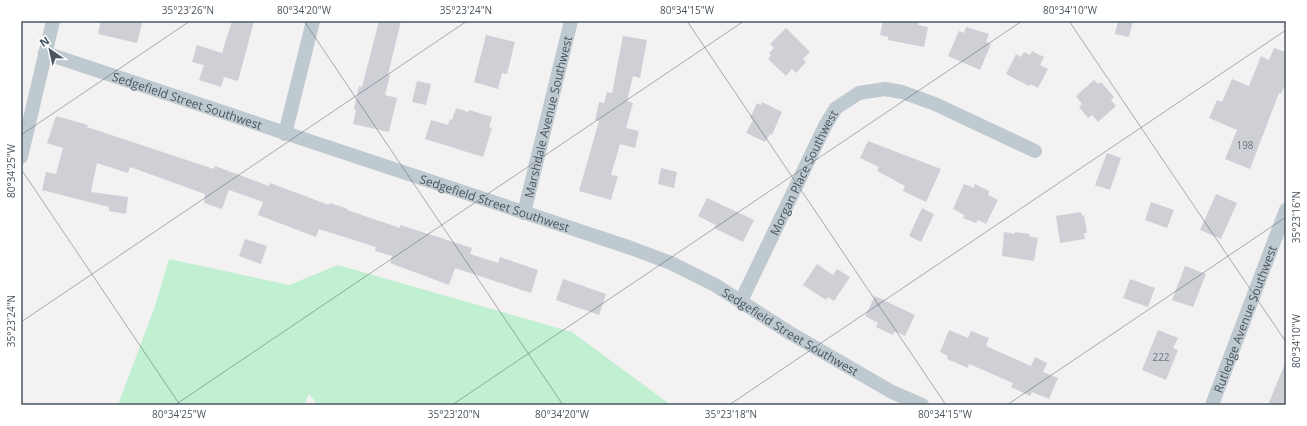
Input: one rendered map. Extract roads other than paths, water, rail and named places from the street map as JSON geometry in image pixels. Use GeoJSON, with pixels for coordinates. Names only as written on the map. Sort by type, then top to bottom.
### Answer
{"type":"FeatureCollection","features":[{"type":"Feature","properties":{"kind":"street"},"geometry":{"type":"LineString","coordinates":[[21,157],[53,21]]}},
{"type":"Feature","properties":{"kind":"street"},"geometry":{"type":"LineString","coordinates":[[285,134],[313,21]]}},
{"type":"Feature","properties":{"kind":"street","name":"Marshdale Avenue Southwest"},"geometry":{"type":"LineString","coordinates":[[524,213],[571,21]]}},
{"type":"Feature","properties":{"kind":"street","name":"Sedgefield Street Southwest"},"geometry":{"type":"LineString","coordinates":[[45,54],[631,248],[671,263],[715,285],[796,337],[892,392],[922,405]]}},
{"type":"Feature","properties":{"kind":"street","name":"Morgan Place Southwest"},"geometry":{"type":"LineString","coordinates":[[741,302],[825,126],[836,108],[859,93],[885,89],[902,92],[935,104],[1035,151]]}},
{"type":"Feature","properties":{"kind":"street","name":"Rutledge Avenue Southwest"},"geometry":{"type":"LineString","coordinates":[[1212,405],[1286,210]]}}]}
